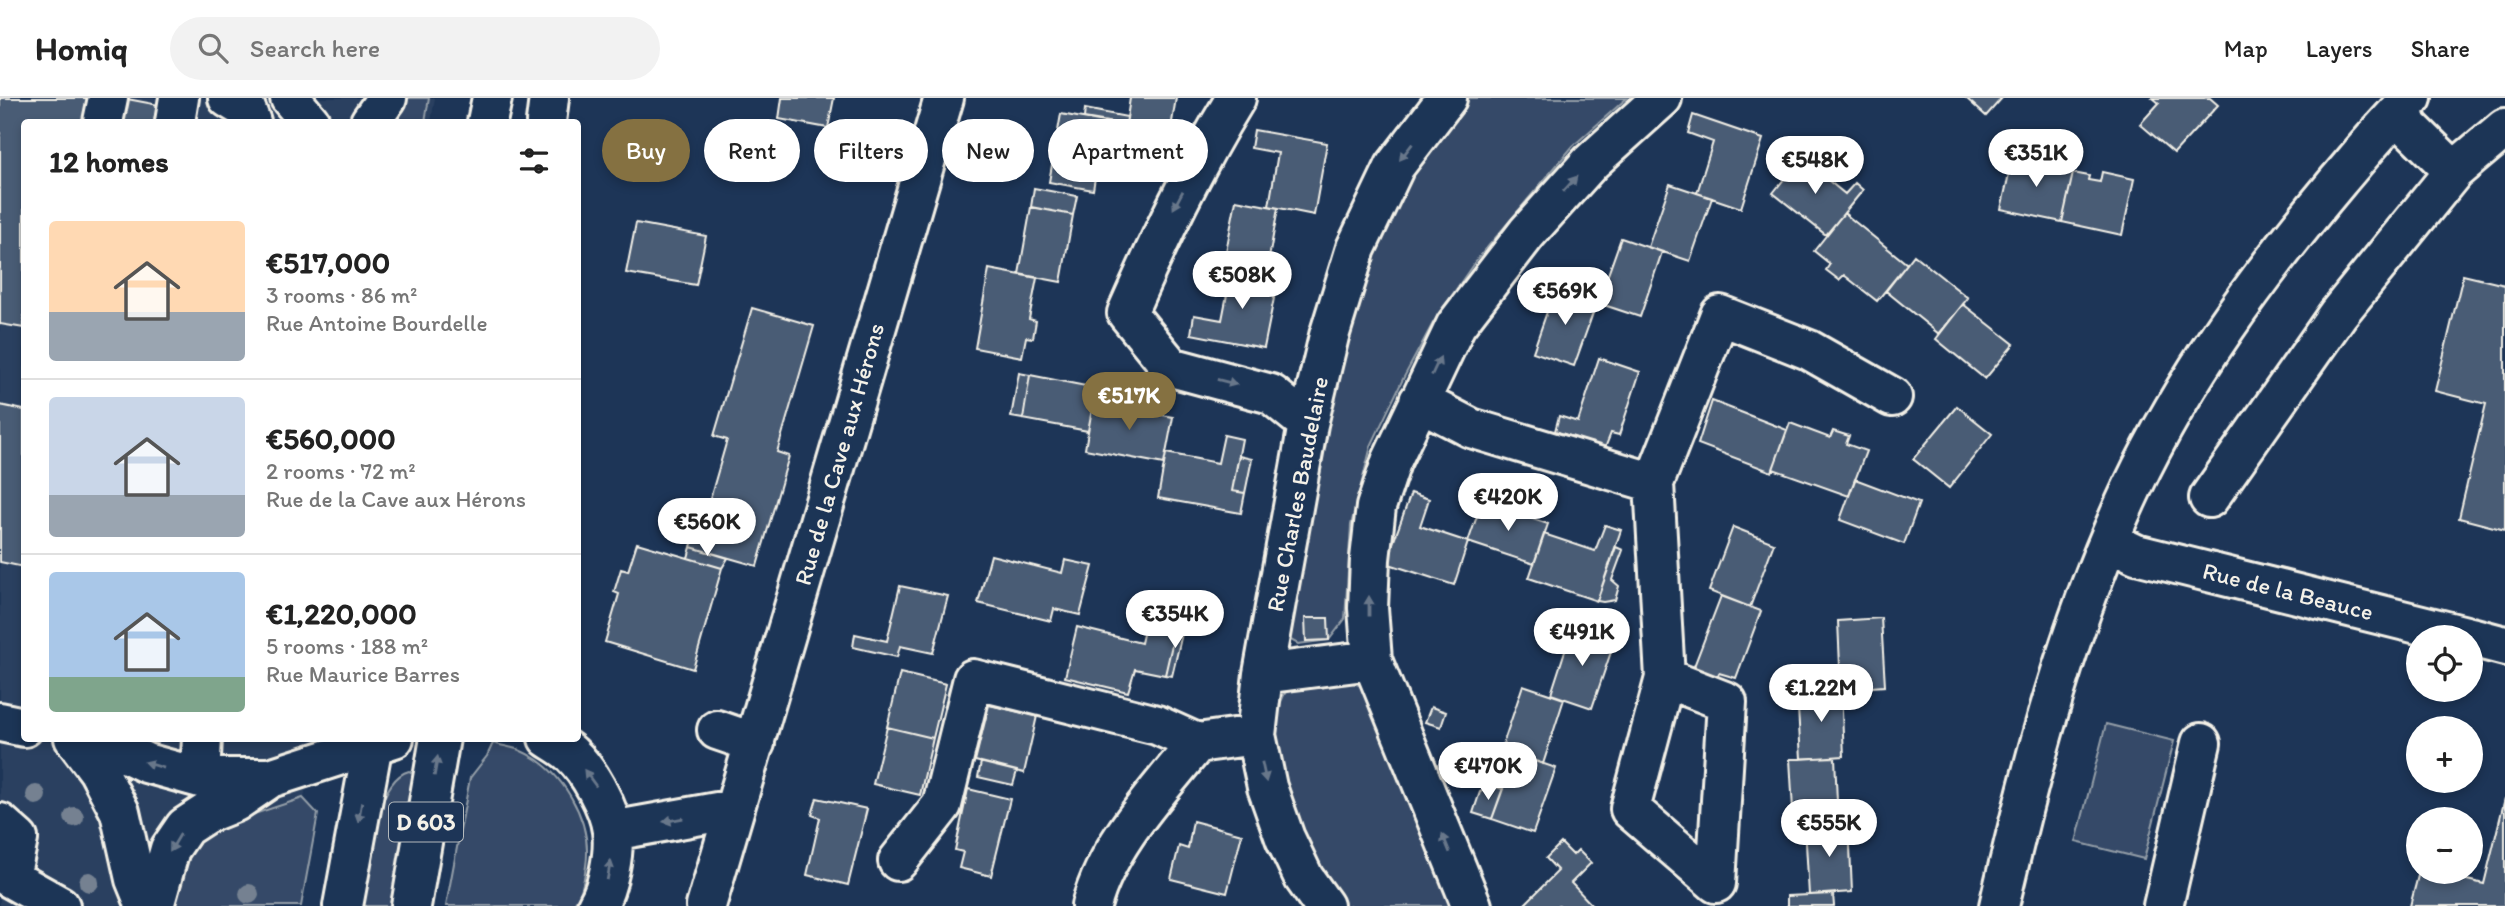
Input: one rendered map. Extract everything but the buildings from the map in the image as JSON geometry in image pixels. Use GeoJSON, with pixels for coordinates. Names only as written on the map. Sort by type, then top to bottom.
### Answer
{"type":"FeatureCollection","features":[{"type":"Feature","properties":{"kind":"street"},"geometry":{"type":"LineString","coordinates":[[176,119],[179,98]]}},
{"type":"Feature","properties":{"kind":"street"},"geometry":{"type":"LineString","coordinates":[[228,98],[246,109],[250,119]]}},
{"type":"Feature","properties":{"kind":"street"},"geometry":{"type":"LineString","coordinates":[[290,98],[308,119]]}},
{"type":"Feature","properties":{"kind":"street"},"geometry":{"type":"LineString","coordinates":[[372,119],[387,98]]}},
{"type":"Feature","properties":{"kind":"street"},"geometry":{"type":"LineString","coordinates":[[488,119],[492,98]]}},
{"type":"Feature","properties":{"kind":"street"},"geometry":{"type":"LineString","coordinates":[[546,119],[549,98]]}},
{"type":"Feature","properties":{"kind":"street","name":"Rue de la Cave aux Hérons"},"geometry":{"type":"LineString","coordinates":[[706,906],[944,98]]}},
{"type":"Feature","properties":{"kind":"street"},"geometry":{"type":"LineString","coordinates":[[1236,98],[1167,220],[1127,313],[1171,367],[1271,394],[1308,425]]}},
{"type":"Feature","properties":{"kind":"street","name":"Rue Charles Baudelaire"},"geometry":{"type":"LineString","coordinates":[[1324,906],[1304,878],[1285,838],[1268,787],[1256,735],[1263,674],[1308,425],[1329,336],[1356,248],[1395,166],[1447,98]]}},
{"type":"Feature","properties":{"kind":"street"},"geometry":{"type":"LineString","coordinates":[[1472,906],[1371,660],[1368,608],[1376,507],[1391,462],[1456,325],[1527,233],[1591,162],[1662,98]]}},
{"type":"Feature","properties":{"kind":"street"},"geometry":{"type":"LineString","coordinates":[[1999,906],[2041,735],[2064,661],[2132,487],[2165,426],[2240,306],[2315,209],[2404,106],[2454,171]]}},
{"type":"Feature","properties":{"kind":"street"},"geometry":{"type":"LineString","coordinates":[[2209,498],[2338,314],[2454,171],[2505,128]]}},
{"type":"Feature","properties":{"kind":"street"},"geometry":{"type":"LineString","coordinates":[[1665,678],[1727,702],[1716,883],[1630,809],[1665,678],[1654,483],[1720,315],[1809,350],[1892,397]]}},
{"type":"Feature","properties":{"kind":"street"},"geometry":{"type":"LineString","coordinates":[[1419,401],[1471,428],[1654,483]]}},
{"type":"Feature","properties":{"kind":"street","name":"Rue de la Beauce"},"geometry":{"type":"LineString","coordinates":[[2109,541],[2136,554],[2422,625]]}},
{"type":"Feature","properties":{"kind":"street","name":"Rue de la Beauce"},"geometry":{"type":"LineString","coordinates":[[2483,640],[2505,646]]}},
{"type":"Feature","properties":{"kind":"street"},"geometry":{"type":"LineString","coordinates":[[1263,674],[1371,660]]}},
{"type":"Feature","properties":{"kind":"street"},"geometry":{"type":"LineString","coordinates":[[898,861],[942,805],[973,679],[1157,726],[1197,743],[1256,735]]}},
{"type":"Feature","properties":{"kind":"street"},"geometry":{"type":"LineString","coordinates":[[0,722],[21,726]]}},
{"type":"Feature","properties":{"kind":"street"},"geometry":{"type":"LineString","coordinates":[[717,730],[755,743]]}},
{"type":"Feature","properties":{"kind":"street"},"geometry":{"type":"LineString","coordinates":[[78,742],[98,770],[120,812],[135,879],[146,906]]}},
{"type":"Feature","properties":{"kind":"street"},"geometry":{"type":"LineString","coordinates":[[93,742],[111,746],[146,763],[200,778],[270,778]]}},
{"type":"Feature","properties":{"kind":"street"},"geometry":{"type":"LineString","coordinates":[[200,778],[202,742]]}},
{"type":"Feature","properties":{"kind":"street"},"geometry":{"type":"LineString","coordinates":[[153,906],[170,849],[185,827],[205,814],[235,802],[270,778],[374,742]]}},
{"type":"Feature","properties":{"kind":"street","name":"D 603"},"geometry":{"type":"LineString","coordinates":[[343,906],[380,742]]}},
{"type":"Feature","properties":{"kind":"street","name":"D 603"},"geometry":{"type":"LineString","coordinates":[[411,906],[439,742]]}},
{"type":"Feature","properties":{"kind":"street"},"geometry":{"type":"LineString","coordinates":[[554,742],[572,754],[599,791],[612,831],[604,895],[597,906]]}},
{"type":"Feature","properties":{"kind":"street"},"geometry":{"type":"LineString","coordinates":[[1091,906],[1095,891],[1128,828],[1197,743]]}},
{"type":"Feature","properties":{"kind":"street"},"geometry":{"type":"LineString","coordinates":[[2162,906],[2201,743]]}},
{"type":"Feature","properties":{"kind":"street"},"geometry":{"type":"LineString","coordinates":[[612,831],[734,809]]}},
{"type":"Feature","properties":{"kind":"street"},"geometry":{"type":"LineString","coordinates":[[0,823],[18,839],[3,883]]}},
{"type":"Feature","properties":{"kind":"street"},"geometry":{"type":"LineString","coordinates":[[3,883],[41,906]]}},
{"type":"Feature","properties":{"kind":"street"},"geometry":{"type":"LineString","coordinates":[[3,883],[60,906]]}},
{"type":"Feature","properties":{"kind":"shaded area"},"geometry":{"type":"Polygon","coordinates":[[[0,98],[435,98],[432,119],[21,119],[21,742],[314,742],[284,906],[0,906],[0,98]]]}},
{"type":"Feature","properties":{"kind":"shaded area"},"geometry":{"type":"Polygon","coordinates":[[[398,98],[429,98],[426,119],[383,119],[398,98]]]}},
{"type":"Feature","properties":{"kind":"shaded area"},"geometry":{"type":"Polygon","coordinates":[[[1465,98],[1627,98],[1573,146],[1474,263],[1433,323],[1371,446],[1351,525],[1345,619],[1329,640],[1298,644],[1285,637],[1291,552],[1379,216],[1465,98]]]}},
{"type":"Feature","properties":{"kind":"shaded area"},"geometry":{"type":"Polygon","coordinates":[[[1329,675],[1359,685],[1377,705],[1461,906],[1336,906],[1309,867],[1274,761],[1274,717],[1285,693],[1303,680],[1329,675]]]}},
{"type":"Feature","properties":{"kind":"shaded area"},"geometry":{"type":"Polygon","coordinates":[[[2106,724],[2174,741],[2144,859],[2076,842],[2106,724]]]}},
{"type":"Feature","properties":{"kind":"shaded area"},"geometry":{"type":"Polygon","coordinates":[[[493,743],[519,750],[535,758],[561,782],[571,797],[585,831],[587,849],[583,883],[572,906],[446,906],[470,778],[487,756],[493,743]]]}},
{"type":"Feature","properties":{"kind":"shaded area"},"geometry":{"type":"Polygon","coordinates":[[[409,771],[414,774],[390,906],[361,906],[369,852],[380,809],[397,778],[409,771]]]}},
{"type":"Feature","properties":{"kind":"shaded area"},"geometry":{"type":"Polygon","coordinates":[[[303,798],[318,814],[301,906],[176,906],[174,890],[190,847],[224,824],[303,798]]]}}]}
